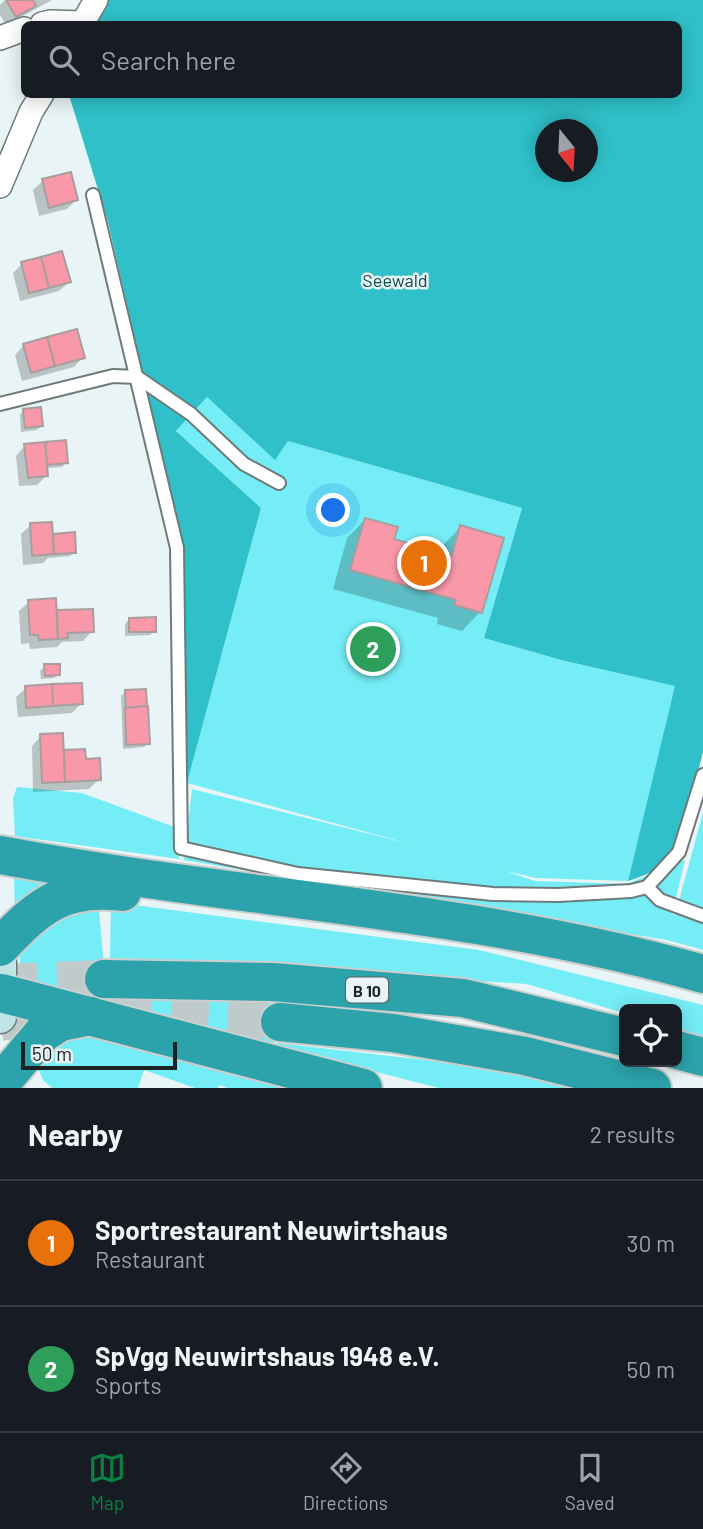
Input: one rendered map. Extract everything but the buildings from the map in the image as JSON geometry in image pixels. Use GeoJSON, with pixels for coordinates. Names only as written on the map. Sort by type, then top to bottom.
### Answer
{"type":"FeatureCollection","features":[{"type":"Feature","properties":{"kind":"highway"},"geometry":{"type":"LineString","coordinates":[[0,855],[71,869],[446,920],[634,956],[703,974]]}},
{"type":"Feature","properties":{"kind":"highway"},"geometry":{"type":"LineString","coordinates":[[0,947],[38,910],[62,897],[111,891],[159,897],[189,884]]}},
{"type":"Feature","properties":{"kind":"highway","name":"B 10"},"geometry":{"type":"LineString","coordinates":[[104,979],[273,982],[463,998],[619,1036]]}},
{"type":"Feature","properties":{"kind":"highway"},"geometry":{"type":"LineString","coordinates":[[0,991],[363,1088]]}},
{"type":"Feature","properties":{"kind":"highway"},"geometry":{"type":"LineString","coordinates":[[0,1084],[43,1032],[60,1022],[90,1016]]}},
{"type":"Feature","properties":{"kind":"highway","name":"B 10"},"geometry":{"type":"LineString","coordinates":[[280,1023],[393,1033],[525,1056],[652,1088]]}},
{"type":"Feature","properties":{"kind":"highway"},"geometry":{"type":"LineString","coordinates":[[682,1051],[703,1057]]}},
{"type":"Feature","properties":{"kind":"street"},"geometry":{"type":"LineString","coordinates":[[85,21],[96,0]]}},
{"type":"Feature","properties":{"kind":"street"},"geometry":{"type":"LineString","coordinates":[[0,38],[21,30]]}},
{"type":"Feature","properties":{"kind":"street"},"geometry":{"type":"LineString","coordinates":[[0,186],[39,98]]}},
{"type":"Feature","properties":{"kind":"lane"},"geometry":{"type":"LineString","coordinates":[[93,195],[177,548],[181,849],[298,874],[493,894],[603,894],[631,891],[647,887],[679,852],[703,775]]}},
{"type":"Feature","properties":{"kind":"lane"},"geometry":{"type":"LineString","coordinates":[[0,404],[113,376],[137,377],[191,414],[244,464],[279,483]]}},
{"type":"Feature","properties":{"kind":"lane"},"geometry":{"type":"LineString","coordinates":[[647,887],[660,900],[703,916]]}},
{"type":"Feature","properties":{"kind":"shaded area"},"geometry":{"type":"Polygon","coordinates":[[[207,397],[275,459],[288,441],[522,508],[484,638],[561,660],[676,686],[628,881],[536,878],[506,871],[535,881],[627,884],[685,860],[672,914],[675,915],[703,813],[703,921],[685,918],[703,923],[703,950],[667,940],[184,860],[192,789],[414,845],[187,783],[261,508],[176,431],[207,397]]]}},
{"type":"Feature","properties":{"kind":"shaded area"},"geometry":{"type":"Polygon","coordinates":[[[17,787],[82,793],[177,828],[179,859],[15,836],[13,798],[17,787]]]}},
{"type":"Feature","properties":{"kind":"shaded area"},"geometry":{"type":"Polygon","coordinates":[[[14,875],[76,883],[15,917],[14,875]]]}},
{"type":"Feature","properties":{"kind":"shaded area"},"geometry":{"type":"Polygon","coordinates":[[[98,900],[107,999],[275,1001],[274,1048],[47,992],[20,970],[20,938],[98,900]]]}},
{"type":"Feature","properties":{"kind":"shaded area"},"geometry":{"type":"Polygon","coordinates":[[[111,902],[479,950],[703,1005],[703,1037],[682,1031],[682,1004],[619,1004],[619,1012],[527,984],[110,958],[111,902]]]}},
{"type":"Feature","properties":{"kind":"shaded area"},"geometry":{"type":"Polygon","coordinates":[[[70,1030],[315,1088],[228,1088],[219,1085],[218,1088],[195,1088],[144,1070],[138,1088],[52,1088],[43,1080],[37,1066],[70,1030]]]}},
{"type":"Feature","properties":{"kind":"shaded area"},"geometry":{"type":"Polygon","coordinates":[[[277,1043],[547,1074],[603,1088],[439,1088],[279,1047],[277,1043]]]}},
{"type":"Feature","properties":{"kind":"green space","name":"Seewald"},"geometry":{"type":"Polygon","coordinates":[[[108,0],[703,0],[703,752],[682,828],[662,864],[628,881],[675,686],[561,660],[484,638],[522,508],[288,441],[275,460],[207,397],[176,431],[261,508],[187,783],[182,827],[183,548],[108,222],[70,98],[682,98],[682,21],[97,21],[108,0]]]}},
{"type":"Feature","properties":{"kind":"tunnel"},"geometry":{"type":"LineString","coordinates":[[0,983],[104,979]]}},
{"type":"Feature","properties":{"kind":"tunnel"},"geometry":{"type":"LineString","coordinates":[[0,1022],[22,1018],[156,1014],[280,1022]]}},
{"type":"Feature","properties":{"kind":"place","name":"Sportrestaurant Neuwirtshaus"},"geometry":{"type":"Point","coordinates":[424,563]}},
{"type":"Feature","properties":{"kind":"place","name":"SpVgg Neuwirtshaus 1948 e.V."},"geometry":{"type":"Point","coordinates":[373,649]}}]}
